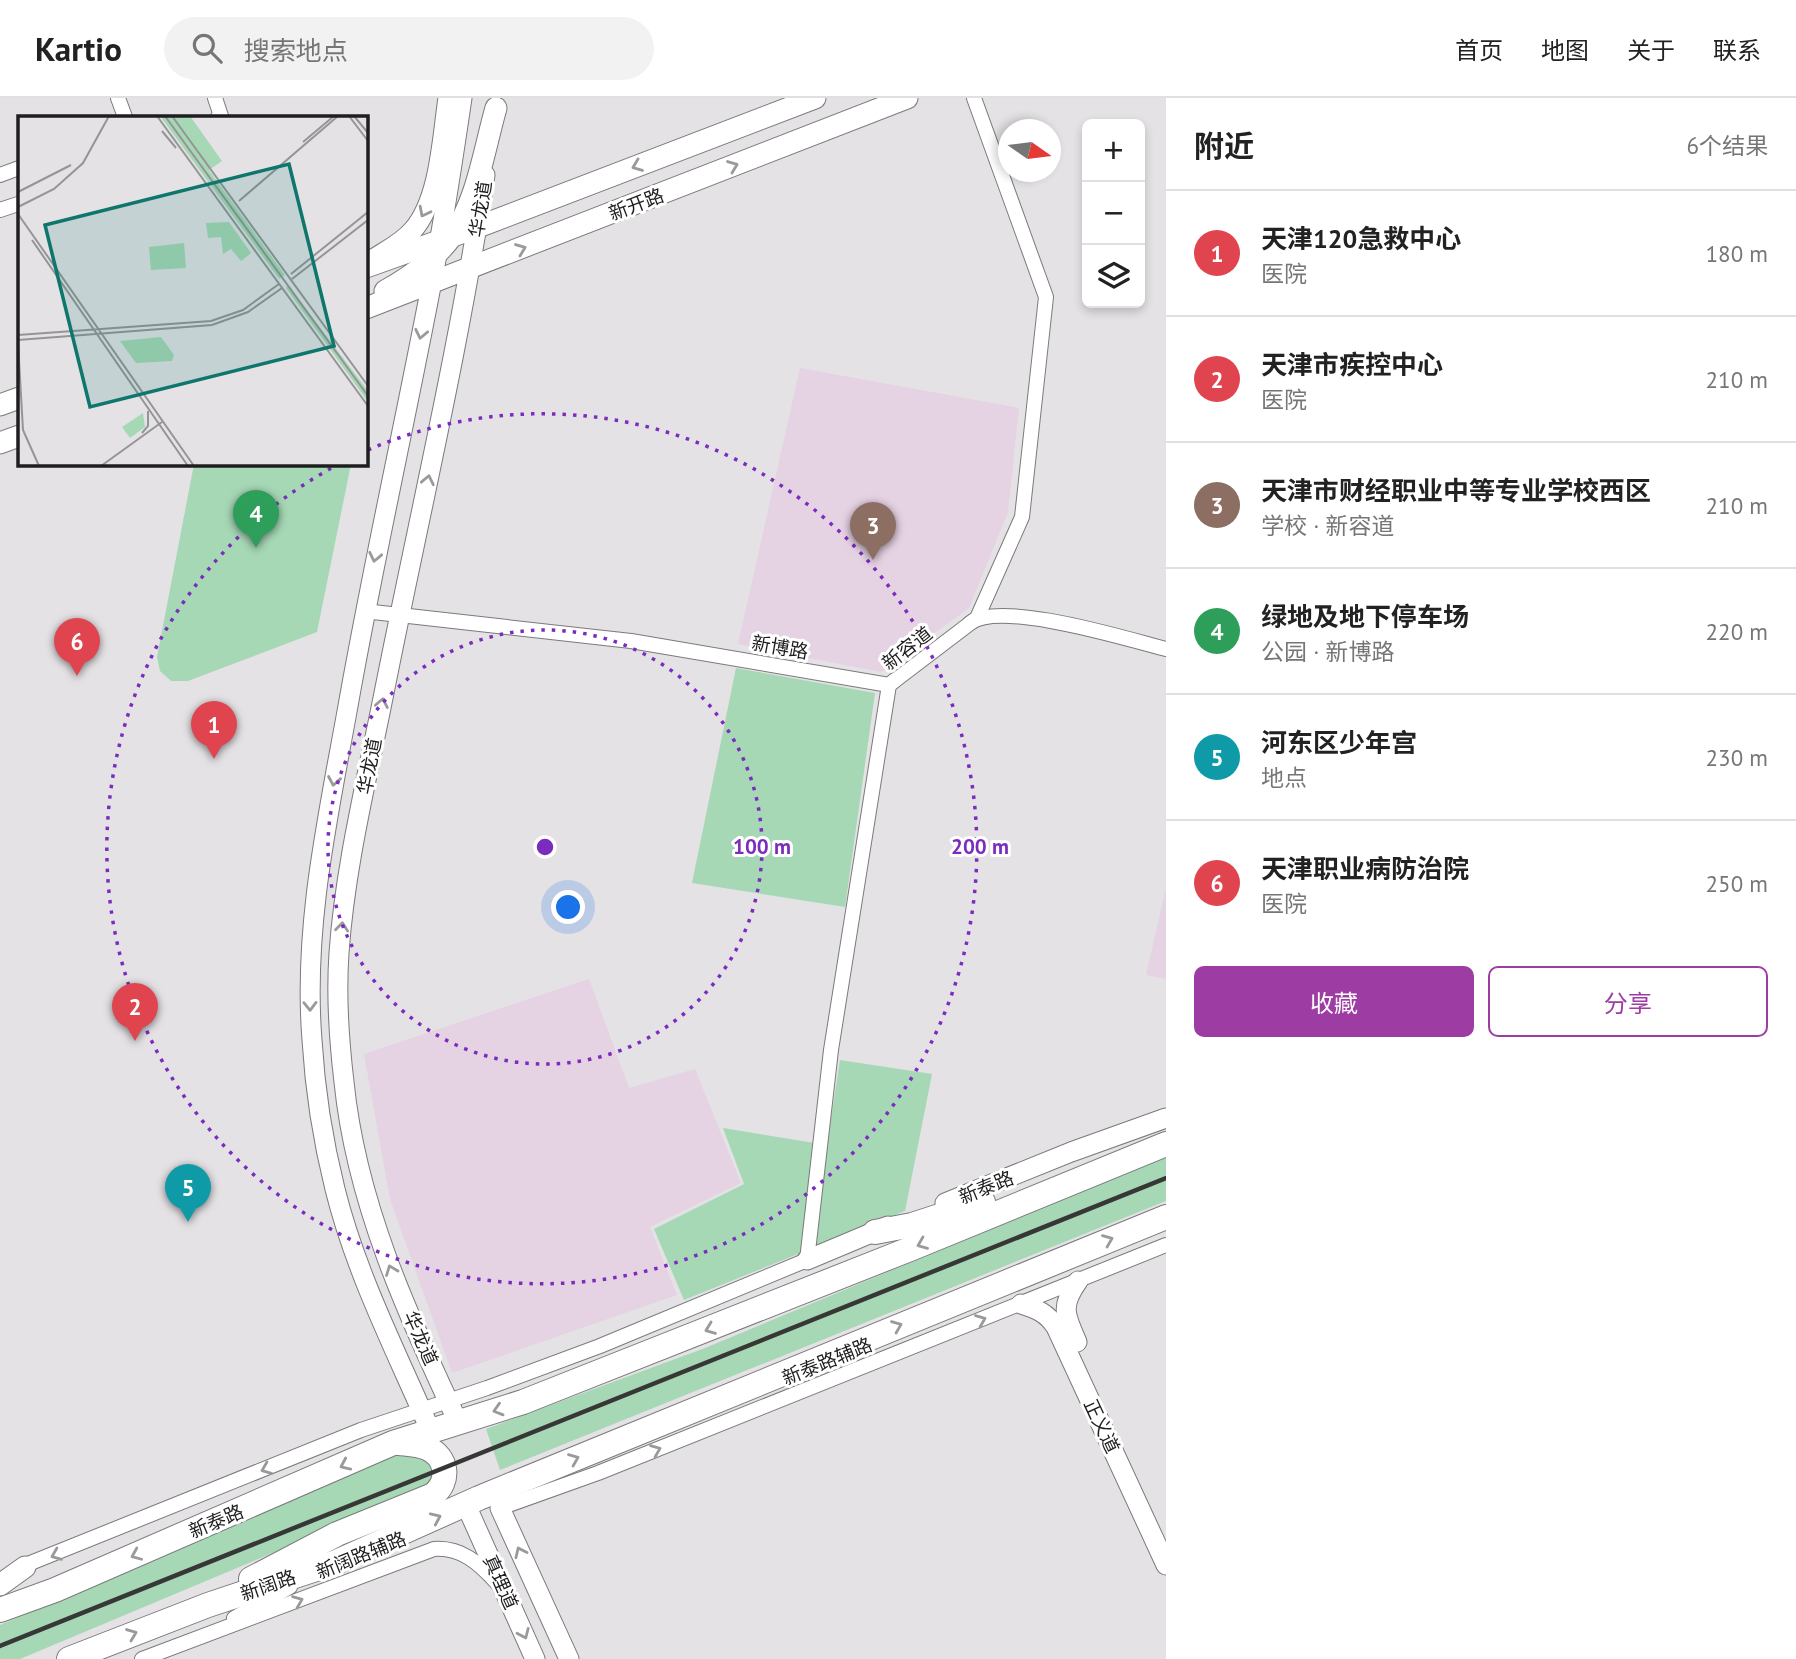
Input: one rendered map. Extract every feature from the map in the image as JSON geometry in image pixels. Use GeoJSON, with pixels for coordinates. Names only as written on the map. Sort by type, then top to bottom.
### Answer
{"type":"FeatureCollection","features":[{"type":"Feature","properties":{"kind":"highway","name":"新泰路"},"geometry":{"type":"LineString","coordinates":[[0,1610],[144,1552],[393,1443],[439,1414],[523,1402],[757,1311],[1166,1143]]}},
{"type":"Feature","properties":{"kind":"highway"},"geometry":{"type":"LineString","coordinates":[[875,1232],[942,1217],[1089,1161],[1166,1143]]}},
{"type":"Feature","properties":{"kind":"highway","name":"新阔路"},"geometry":{"type":"LineString","coordinates":[[69,1659],[208,1605],[334,1563],[479,1498],[1166,1217]]}},
{"type":"Feature","properties":{"kind":"highway"},"geometry":{"type":"LineString","coordinates":[[208,1605],[262,1572],[325,1540],[433,1495],[439,1490],[445,1476],[437,1454],[420,1446],[393,1443]]}},
{"type":"Feature","properties":{"kind":"main road"},"geometry":{"type":"LineString","coordinates":[[368,264],[402,241],[415,229],[425,213],[432,193],[448,98]]}},
{"type":"Feature","properties":{"kind":"main road"},"geometry":{"type":"LineString","coordinates":[[439,1414],[365,1279],[335,1190],[312,1042],[310,1004],[314,908],[364,611],[432,283],[443,243],[462,98]]}},
{"type":"Feature","properties":{"kind":"main road","name":"新开路"},"geometry":{"type":"LineString","coordinates":[[368,264],[443,243],[478,227],[815,98]]}},
{"type":"Feature","properties":{"kind":"main road","name":"新开路"},"geometry":{"type":"LineString","coordinates":[[368,305],[470,269],[906,98]]}},
{"type":"Feature","properties":{"kind":"main road"},"geometry":{"type":"LineString","coordinates":[[368,305],[408,277],[443,243],[471,195],[496,103]]}},
{"type":"Feature","properties":{"kind":"main road","name":"华龙道"},"geometry":{"type":"LineString","coordinates":[[439,1414],[369,1203],[349,1122],[340,1039],[339,954],[350,865],[470,269],[496,103]]}},
{"type":"Feature","properties":{"kind":"main road"},"geometry":{"type":"LineString","coordinates":[[0,405],[18,398]]}},
{"type":"Feature","properties":{"kind":"main road"},"geometry":{"type":"LineString","coordinates":[[0,443],[18,436]]}},
{"type":"Feature","properties":{"kind":"main road","name":"新泰路"},"geometry":{"type":"LineString","coordinates":[[807,1260],[1071,1152],[1166,1118]]}},
{"type":"Feature","properties":{"kind":"main road","name":"正义道"},"geometry":{"type":"LineString","coordinates":[[1078,1281],[1064,1305],[1068,1321],[1166,1533]]}},
{"type":"Feature","properties":{"kind":"main road","name":"正义道"},"geometry":{"type":"LineString","coordinates":[[1021,1304],[1048,1316],[1056,1327],[1166,1565]]}},
{"type":"Feature","properties":{"kind":"main road","name":"真理道"},"geometry":{"type":"LineString","coordinates":[[466,1505],[535,1659]]}},
{"type":"Feature","properties":{"kind":"main road","name":"真理道"},"geometry":{"type":"LineString","coordinates":[[500,1508],[569,1659]]}},
{"type":"Feature","properties":{"kind":"main road"},"geometry":{"type":"LineString","coordinates":[[0,1585],[25,1567]]}},
{"type":"Feature","properties":{"kind":"street"},"geometry":{"type":"LineString","coordinates":[[118,98],[125,116]]}},
{"type":"Feature","properties":{"kind":"street"},"geometry":{"type":"LineString","coordinates":[[215,98],[221,116]]}},
{"type":"Feature","properties":{"kind":"street"},"geometry":{"type":"LineString","coordinates":[[889,685],[977,618],[1023,517],[1046,297],[974,98]]}},
{"type":"Feature","properties":{"kind":"street"},"geometry":{"type":"LineString","coordinates":[[0,175],[18,168]]}},
{"type":"Feature","properties":{"kind":"street"},"geometry":{"type":"LineString","coordinates":[[0,210],[18,205]]}},
{"type":"Feature","properties":{"kind":"street","name":"新博路"},"geometry":{"type":"LineString","coordinates":[[364,611],[631,641],[889,685]]}},
{"type":"Feature","properties":{"kind":"street"},"geometry":{"type":"LineString","coordinates":[[977,618],[1028,616],[1166,649]]}},
{"type":"Feature","properties":{"kind":"street","name":"新容道"},"geometry":{"type":"LineString","coordinates":[[807,1260],[831,1050],[889,685]]}},
{"type":"Feature","properties":{"kind":"street","name":"新泰路辅路"},"geometry":{"type":"LineString","coordinates":[[500,1508],[598,1473],[1166,1245]]}},
{"type":"Feature","properties":{"kind":"street"},"geometry":{"type":"LineString","coordinates":[[0,1574],[25,1567],[361,1430],[439,1414],[807,1260]]}},
{"type":"Feature","properties":{"kind":"street","name":"新阔路辅路"},"geometry":{"type":"LineString","coordinates":[[142,1659],[434,1549],[444,1548],[472,1558],[506,1593]]}},
{"type":"Feature","properties":{"kind":"street"},"geometry":{"type":"LineString","coordinates":[[202,1636],[334,1563]]}},
{"type":"Feature","properties":{"kind":"shaded area"},"geometry":{"type":"Polygon","coordinates":[[[800,368],[1019,408],[1008,512],[969,608],[881,672],[738,644],[800,368]]]}},
{"type":"Feature","properties":{"kind":"shaded area"},"geometry":{"type":"Polygon","coordinates":[[[1166,888],[1166,979],[1146,975],[1166,888]]]}},
{"type":"Feature","properties":{"kind":"shaded area"},"geometry":{"type":"Polygon","coordinates":[[[589,979],[629,1088],[695,1069],[741,1183],[650,1227],[677,1295],[452,1373],[390,1199],[364,1054],[589,979]]]}},
{"type":"Feature","properties":{"kind":"green space"},"geometry":{"type":"Polygon","coordinates":[[[194,466],[351,466],[317,632],[188,681],[171,681],[160,671],[157,657],[194,466]]]}},
{"type":"Feature","properties":{"kind":"green space"},"geometry":{"type":"Polygon","coordinates":[[[736,668],[875,693],[845,907],[692,883],[736,668]]]}},
{"type":"Feature","properties":{"kind":"green space"},"geometry":{"type":"Polygon","coordinates":[[[840,1060],[932,1074],[905,1211],[684,1300],[654,1229],[744,1184],[723,1128],[827,1145],[840,1060]]]}},
{"type":"Feature","properties":{"kind":"green space"},"geometry":{"type":"Polygon","coordinates":[[[1166,1156],[1166,1201],[500,1470],[486,1429],[705,1348],[1166,1156]]]}},
{"type":"Feature","properties":{"kind":"green space"},"geometry":{"type":"Polygon","coordinates":[[[399,1453],[426,1454],[435,1475],[428,1486],[20,1659],[0,1659],[0,1625],[399,1453]]]}},
{"type":"Feature","properties":{"kind":"railway"},"geometry":{"type":"LineString","coordinates":[[0,1646],[1166,1178]]}},
{"type":"Feature","properties":{"kind":"place","name":"绿地及地下停车场"},"geometry":{"type":"Point","coordinates":[256,548]}},
{"type":"Feature","properties":{"kind":"place","name":"天津市财经职业中等专业学校西区"},"geometry":{"type":"Point","coordinates":[873,560]}},
{"type":"Feature","properties":{"kind":"place","name":"天津职业病防治院"},"geometry":{"type":"Point","coordinates":[77,676]}},
{"type":"Feature","properties":{"kind":"place","name":"天津120急救中心"},"geometry":{"type":"Point","coordinates":[214,759]}},
{"type":"Feature","properties":{"kind":"place","name":"天津市疾控中心"},"geometry":{"type":"Point","coordinates":[135,1041]}},
{"type":"Feature","properties":{"kind":"place","name":"河东区少年宫"},"geometry":{"type":"Point","coordinates":[188,1222]}}]}
